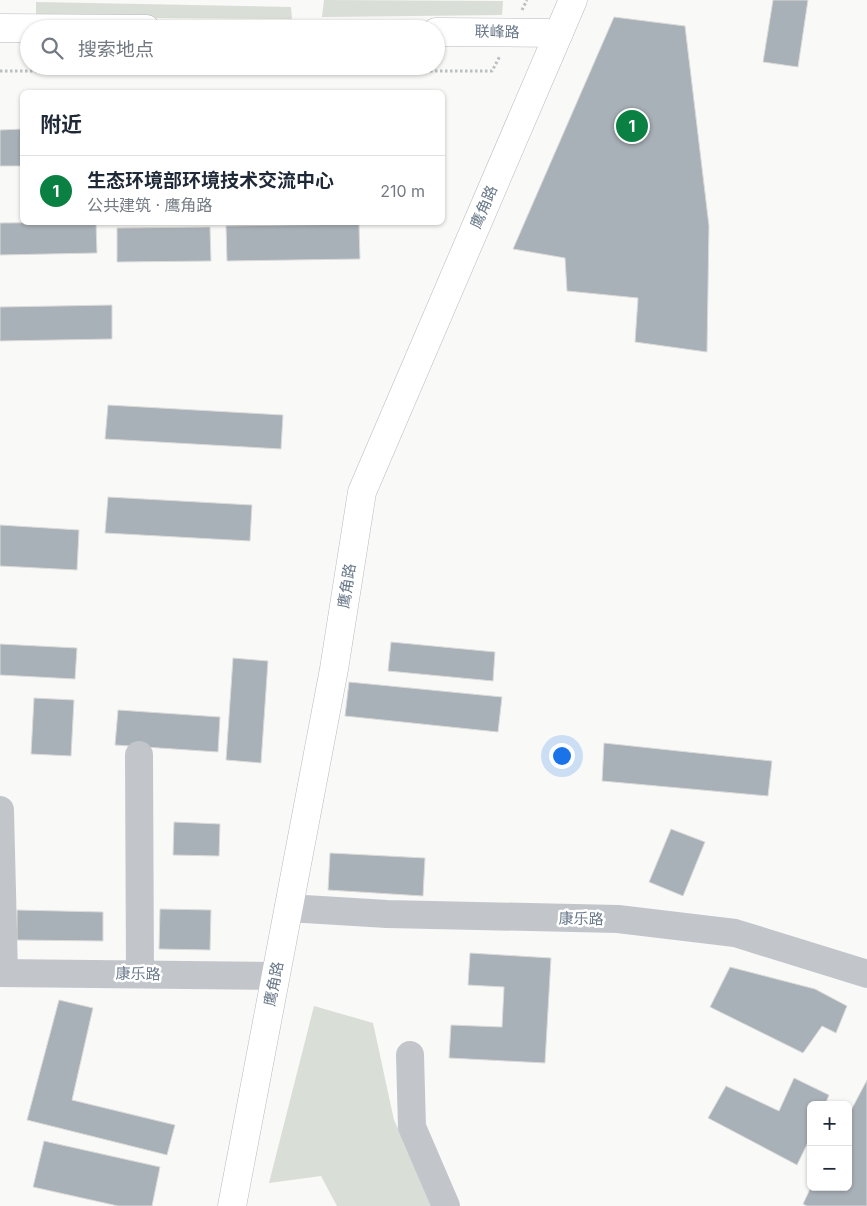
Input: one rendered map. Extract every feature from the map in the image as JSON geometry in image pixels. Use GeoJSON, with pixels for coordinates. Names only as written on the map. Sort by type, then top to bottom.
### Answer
{"type":"FeatureCollection","features":[{"type":"Feature","properties":{"kind":"main road","name":"鹰角路"},"geometry":{"type":"LineString","coordinates":[[232,1206],[334,669],[362,492],[573,0]]}},
{"type":"Feature","properties":{"kind":"main road"},"geometry":{"type":"LineString","coordinates":[[0,28],[20,28]]}},
{"type":"Feature","properties":{"kind":"main road","name":"联峰路"},"geometry":{"type":"LineString","coordinates":[[445,32],[558,33]]}},
{"type":"Feature","properties":{"kind":"street"},"geometry":{"type":"LineString","coordinates":[[139,754],[140,974]]}},
{"type":"Feature","properties":{"kind":"street"},"geometry":{"type":"LineString","coordinates":[[0,810],[2,973]]}},
{"type":"Feature","properties":{"kind":"street","name":"康乐路"},"geometry":{"type":"LineString","coordinates":[[288,908],[387,914],[618,919],[735,933],[867,974]]}},
{"type":"Feature","properties":{"kind":"street","name":"康乐路"},"geometry":{"type":"LineString","coordinates":[[2,973],[276,976]]}},
{"type":"Feature","properties":{"kind":"street"},"geometry":{"type":"LineString","coordinates":[[410,1055],[412,1127],[446,1206]]}},
{"type":"Feature","properties":{"kind":"path"},"geometry":{"type":"LineString","coordinates":[[445,71],[492,71],[527,0]]}},
{"type":"Feature","properties":{"kind":"path"},"geometry":{"type":"LineString","coordinates":[[0,71],[20,71]]}},
{"type":"Feature","properties":{"kind":"shaded area"},"geometry":{"type":"Polygon","coordinates":[[[324,0],[503,1],[502,15],[322,17],[324,0]]]}},
{"type":"Feature","properties":{"kind":"shaded area"},"geometry":{"type":"Polygon","coordinates":[[[36,2],[291,7],[292,19],[36,17],[36,2]]]}},
{"type":"Feature","properties":{"kind":"shaded area"},"geometry":{"type":"Polygon","coordinates":[[[314,1006],[373,1023],[394,1120],[435,1206],[337,1206],[321,1176],[269,1183],[314,1006]]]}},
{"type":"Feature","properties":{"kind":"building"},"geometry":{"type":"Polygon","coordinates":[[[773,0],[808,0],[798,67],[763,62],[773,0]]]}},
{"type":"Feature","properties":{"kind":"building"},"geometry":{"type":"Polygon","coordinates":[[[614,17],[685,26],[709,226],[707,352],[635,342],[638,298],[567,291],[565,258],[513,249],[614,17]]]}},
{"type":"Feature","properties":{"kind":"building"},"geometry":{"type":"Polygon","coordinates":[[[20,129],[20,166],[0,166],[0,130],[20,129]]]}},
{"type":"Feature","properties":{"kind":"building"},"geometry":{"type":"Polygon","coordinates":[[[0,223],[20,223],[20,225],[96,225],[97,253],[0,255],[0,223]]]}},
{"type":"Feature","properties":{"kind":"building"},"geometry":{"type":"Polygon","coordinates":[[[359,225],[360,259],[227,261],[226,226],[359,225]]]}},
{"type":"Feature","properties":{"kind":"building"},"geometry":{"type":"Polygon","coordinates":[[[210,227],[211,261],[117,262],[117,228],[210,227]]]}},
{"type":"Feature","properties":{"kind":"building"},"geometry":{"type":"Polygon","coordinates":[[[112,305],[112,339],[0,341],[0,307],[112,305]]]}},
{"type":"Feature","properties":{"kind":"building"},"geometry":{"type":"Polygon","coordinates":[[[108,405],[283,415],[281,449],[105,439],[108,405]]]}},
{"type":"Feature","properties":{"kind":"building"},"geometry":{"type":"Polygon","coordinates":[[[108,497],[252,505],[250,541],[105,533],[108,497]]]}},
{"type":"Feature","properties":{"kind":"building"},"geometry":{"type":"Polygon","coordinates":[[[0,525],[79,530],[77,570],[0,566],[0,525]]]}},
{"type":"Feature","properties":{"kind":"building"},"geometry":{"type":"Polygon","coordinates":[[[391,642],[495,652],[493,681],[388,671],[391,642]]]}},
{"type":"Feature","properties":{"kind":"building"},"geometry":{"type":"Polygon","coordinates":[[[0,644],[77,648],[75,679],[0,675],[0,644]]]}},
{"type":"Feature","properties":{"kind":"building"},"geometry":{"type":"Polygon","coordinates":[[[233,658],[268,661],[261,763],[226,760],[233,658]]]}},
{"type":"Feature","properties":{"kind":"building"},"geometry":{"type":"Polygon","coordinates":[[[349,682],[502,697],[498,732],[345,716],[349,682]]]}},
{"type":"Feature","properties":{"kind":"building"},"geometry":{"type":"Polygon","coordinates":[[[34,698],[74,700],[71,756],[31,754],[34,698]]]}},
{"type":"Feature","properties":{"kind":"building"},"geometry":{"type":"Polygon","coordinates":[[[118,710],[220,717],[218,752],[115,745],[118,710]]]}},
{"type":"Feature","properties":{"kind":"building"},"geometry":{"type":"Polygon","coordinates":[[[604,743],[772,761],[768,796],[602,781],[604,743]]]}},
{"type":"Feature","properties":{"kind":"building"},"geometry":{"type":"Polygon","coordinates":[[[174,822],[220,824],[219,856],[173,855],[174,822]]]}},
{"type":"Feature","properties":{"kind":"building"},"geometry":{"type":"Polygon","coordinates":[[[671,829],[705,842],[683,896],[649,882],[671,829]]]}},
{"type":"Feature","properties":{"kind":"building"},"geometry":{"type":"Polygon","coordinates":[[[330,853],[425,858],[423,896],[328,890],[330,853]]]}},
{"type":"Feature","properties":{"kind":"building"},"geometry":{"type":"Polygon","coordinates":[[[160,909],[211,910],[210,950],[159,949],[160,909]]]}},
{"type":"Feature","properties":{"kind":"building"},"geometry":{"type":"Polygon","coordinates":[[[17,910],[103,912],[103,941],[17,940],[17,910]]]}},
{"type":"Feature","properties":{"kind":"building"},"geometry":{"type":"Polygon","coordinates":[[[470,953],[551,958],[545,1063],[449,1058],[451,1025],[502,1027],[504,987],[468,985],[470,953]]]}},
{"type":"Feature","properties":{"kind":"building"},"geometry":{"type":"Polygon","coordinates":[[[730,967],[815,989],[847,1006],[836,1033],[822,1026],[803,1053],[710,1007],[730,967]]]}},
{"type":"Feature","properties":{"kind":"building"},"geometry":{"type":"Polygon","coordinates":[[[59,1000],[93,1008],[72,1100],[175,1125],[167,1155],[27,1120],[59,1000]]]}},
{"type":"Feature","properties":{"kind":"building"},"geometry":{"type":"Polygon","coordinates":[[[794,1078],[829,1095],[827,1101],[807,1101],[807,1144],[797,1165],[708,1118],[726,1086],[779,1111],[794,1078]]]}},
{"type":"Feature","properties":{"kind":"building"},"geometry":{"type":"Polygon","coordinates":[[[867,1080],[867,1206],[807,1206],[803,1204],[809,1191],[852,1191],[852,1108],[867,1080]]]}},
{"type":"Feature","properties":{"kind":"building"},"geometry":{"type":"Polygon","coordinates":[[[44,1141],[160,1167],[152,1206],[118,1206],[33,1187],[44,1141]]]}},
{"type":"Feature","properties":{"kind":"place","name":"生态环境部环境技术交流中心"},"geometry":{"type":"Point","coordinates":[632,126]}}]}
